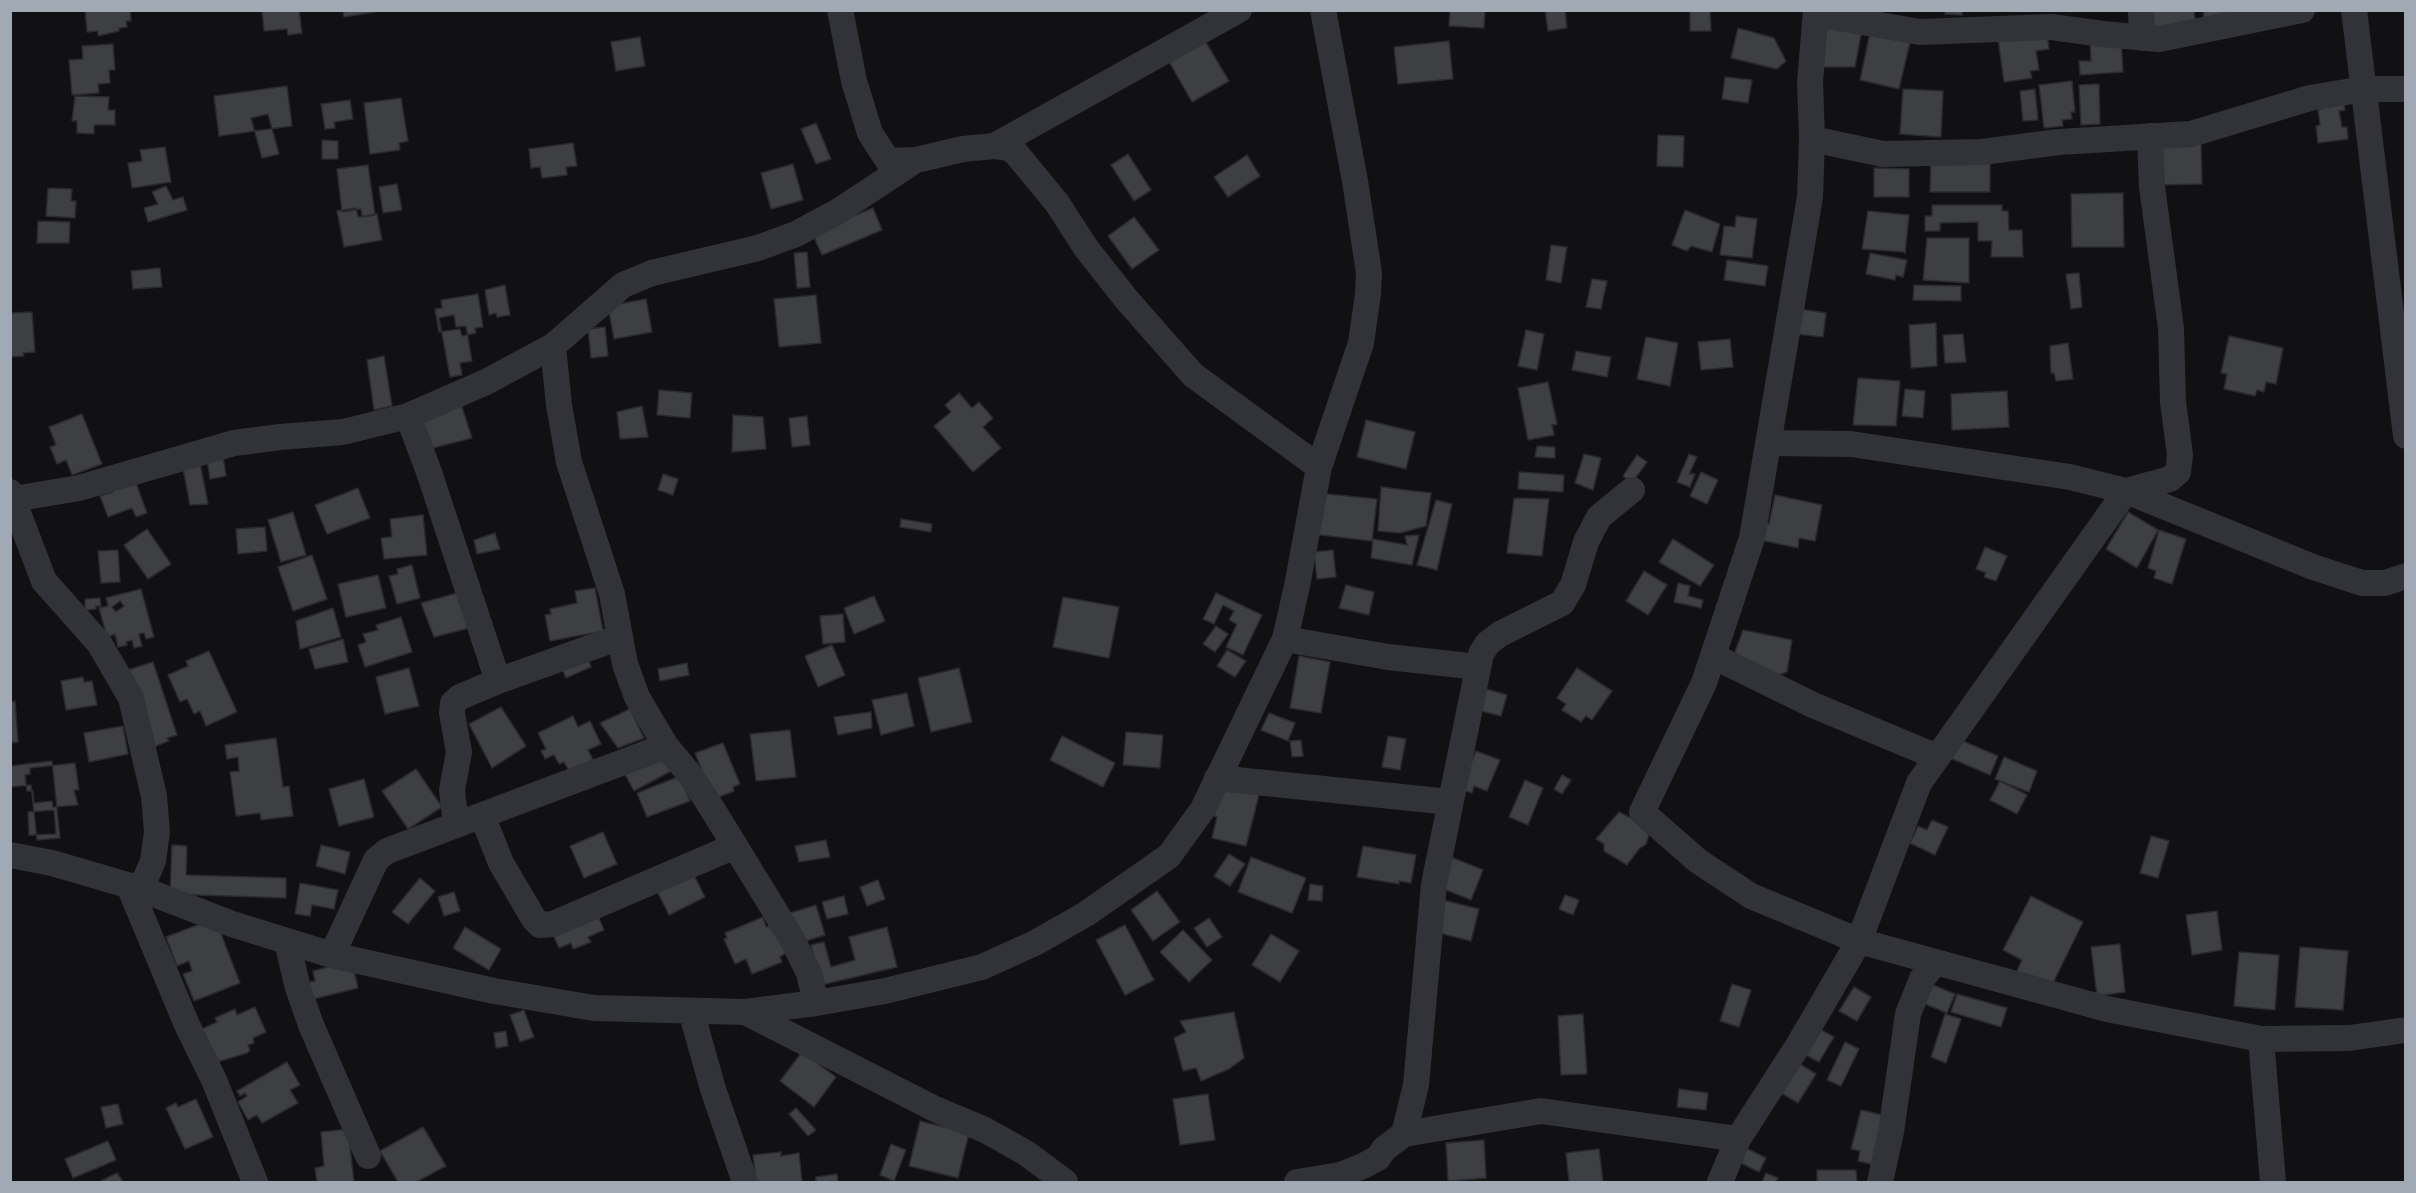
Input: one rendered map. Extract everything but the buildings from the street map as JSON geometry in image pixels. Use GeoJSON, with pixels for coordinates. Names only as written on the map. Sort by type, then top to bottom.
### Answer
{"type":"FeatureCollection","features":[{"type":"Feature","properties":{"kind":"street"},"geometry":{"type":"LineString","coordinates":[[840,10],[854,81],[870,133],[888,161],[916,160],[963,149],[994,146],[1008,148],[1015,152],[1057,203],[1086,248],[1127,300],[1193,375],[1319,466]]}},
{"type":"Feature","properties":{"kind":"street"},"geometry":{"type":"LineString","coordinates":[[994,146],[1239,10]]}},
{"type":"Feature","properties":{"kind":"street"},"geometry":{"type":"LineString","coordinates":[[10,855],[52,863],[135,888],[232,924],[332,955],[495,991],[594,1008],[745,1012],[816,1003],[933,980],[982,967],[1035,943],[1086,914],[1169,856],[1203,809],[1285,639],[1319,466],[1363,335],[1369,273],[1355,181],[1323,10]]}},
{"type":"Feature","properties":{"kind":"street"},"geometry":{"type":"LineString","coordinates":[[2141,10],[2142,38]]}},
{"type":"Feature","properties":{"kind":"street"},"geometry":{"type":"LineString","coordinates":[[2302,10],[2158,39],[2052,27],[1920,32],[1816,12],[1810,82],[1812,140],[1810,197],[1752,538],[1704,683],[1642,813],[1698,861],[1751,896],[1859,942],[2107,1009],[2261,1039],[2349,1038],[2406,1030]]}},
{"type":"Feature","properties":{"kind":"street"},"geometry":{"type":"LineString","coordinates":[[2354,10],[2357,51],[2364,89],[2406,436]]}},
{"type":"Feature","properties":{"kind":"street"},"geometry":{"type":"LineString","coordinates":[[1812,140],[1858,151],[1913,155],[1982,152],[2059,142],[2191,134],[2310,98],[2364,89],[2406,89]]}},
{"type":"Feature","properties":{"kind":"street"},"geometry":{"type":"LineString","coordinates":[[1720,1182],[1738,1139],[1799,1044],[1859,942],[1919,783],[2126,490],[2170,478],[2178,472],[2180,464],[2173,402],[2171,328],[2152,187],[2150,136]]}},
{"type":"Feature","properties":{"kind":"street"},"geometry":{"type":"LineString","coordinates":[[135,888],[153,861],[157,832],[154,796],[131,698],[99,643],[44,580],[12,496],[79,488],[234,443],[343,432],[408,416],[486,382],[553,346],[623,285],[652,273],[758,248],[796,234],[837,212],[916,160]]}},
{"type":"Feature","properties":{"kind":"street"},"geometry":{"type":"LineString","coordinates":[[553,346],[559,405],[569,462],[612,594],[625,664],[637,697],[666,746],[691,776],[792,939],[809,973],[816,1003]]}},
{"type":"Feature","properties":{"kind":"street"},"geometry":{"type":"LineString","coordinates":[[408,416],[429,472],[498,681]]}},
{"type":"Feature","properties":{"kind":"street"},"geometry":{"type":"LineString","coordinates":[[1769,442],[1851,444],[2070,477],[2126,490],[2313,567],[2362,583],[2385,583],[2406,576]]}},
{"type":"Feature","properties":{"kind":"street"},"geometry":{"type":"LineString","coordinates":[[1404,1134],[1416,1084],[1434,884],[1481,654],[1487,644],[1500,634],[1562,603],[1574,585],[1586,542],[1599,517],[1632,490]]}},
{"type":"Feature","properties":{"kind":"street"},"geometry":{"type":"LineString","coordinates":[[456,825],[452,790],[459,752],[452,713],[453,703],[460,697],[498,681],[620,637]]}},
{"type":"Feature","properties":{"kind":"street"},"geometry":{"type":"LineString","coordinates":[[1285,639],[1388,657],[1478,667]]}},
{"type":"Feature","properties":{"kind":"street"},"geometry":{"type":"LineString","coordinates":[[1713,656],[1812,705],[1937,757]]}},
{"type":"Feature","properties":{"kind":"street"},"geometry":{"type":"LineString","coordinates":[[332,955],[376,860],[387,851],[666,746]]}},
{"type":"Feature","properties":{"kind":"street"},"geometry":{"type":"LineString","coordinates":[[1218,778],[1450,802]]}},
{"type":"Feature","properties":{"kind":"street"},"geometry":{"type":"LineString","coordinates":[[482,815],[501,863],[534,919],[540,925],[553,924],[735,846]]}},
{"type":"Feature","properties":{"kind":"street"},"geometry":{"type":"LineString","coordinates":[[135,888],[187,1025],[214,1080],[255,1182]]}},
{"type":"Feature","properties":{"kind":"street"},"geometry":{"type":"LineString","coordinates":[[287,942],[298,988],[311,1025],[368,1156]]}},
{"type":"Feature","properties":{"kind":"street"},"geometry":{"type":"LineString","coordinates":[[1887,1181],[1891,1132],[1908,1014],[1922,979],[1935,962]]}},
{"type":"Feature","properties":{"kind":"street"},"geometry":{"type":"LineString","coordinates":[[691,1011],[713,1089],[745,1182]]}},
{"type":"Feature","properties":{"kind":"street"},"geometry":{"type":"LineString","coordinates":[[745,1012],[935,1109],[985,1130],[1026,1153],[1065,1182]]}},
{"type":"Feature","properties":{"kind":"street"},"geometry":{"type":"LineString","coordinates":[[2261,1039],[2272,1182]]}},
{"type":"Feature","properties":{"kind":"street"},"geometry":{"type":"LineString","coordinates":[[1297,1182],[1340,1175],[1363,1166],[1377,1158],[1384,1149],[1404,1134],[1541,1112],[1738,1139]]}}]}
